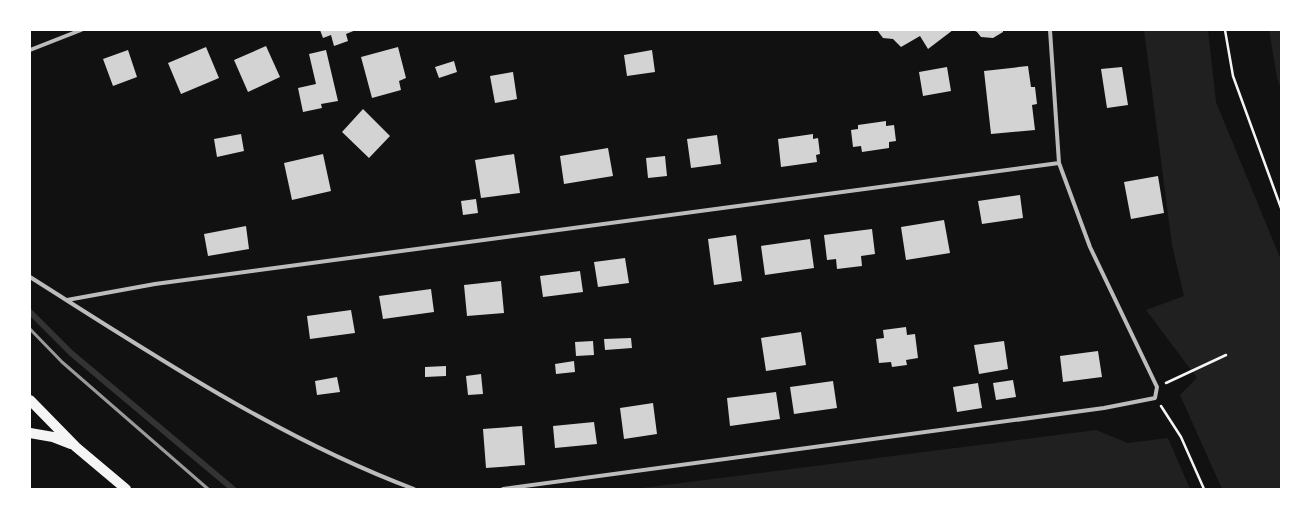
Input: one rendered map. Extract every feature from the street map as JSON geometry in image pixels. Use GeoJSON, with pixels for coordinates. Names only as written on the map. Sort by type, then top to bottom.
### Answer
{"type":"FeatureCollection","features":[{"type":"Feature","properties":{"kind":"main road"},"geometry":{"type":"LineString","coordinates":[[30,400],[76,447],[126,489]]}},
{"type":"Feature","properties":{"kind":"main road"},"geometry":{"type":"LineString","coordinates":[[30,432],[53,437],[76,447]]}},
{"type":"Feature","properties":{"kind":"street"},"geometry":{"type":"LineString","coordinates":[[30,50],[81,30]]}},
{"type":"Feature","properties":{"kind":"street"},"geometry":{"type":"LineString","coordinates":[[503,489],[1104,408],[1156,398],[1157,387],[1090,247],[1059,163],[1050,30]]}},
{"type":"Feature","properties":{"kind":"street"},"geometry":{"type":"LineString","coordinates":[[67,300],[163,282],[1059,163]]}},
{"type":"Feature","properties":{"kind":"street"},"geometry":{"type":"LineString","coordinates":[[30,277],[191,378],[270,421],[385,478],[414,489]]}},
{"type":"Feature","properties":{"kind":"path"},"geometry":{"type":"LineString","coordinates":[[1225,30],[1233,76],[1281,208]]}},
{"type":"Feature","properties":{"kind":"path"},"geometry":{"type":"LineString","coordinates":[[1157,387],[1226,355]]}},
{"type":"Feature","properties":{"kind":"path"},"geometry":{"type":"LineString","coordinates":[[1156,398],[1181,437],[1204,489]]}},
{"type":"Feature","properties":{"kind":"shaded area"},"geometry":{"type":"Polygon","coordinates":[[[1144,30],[1208,30],[1216,102],[1281,260],[1281,489],[1222,489],[1180,395],[1197,378],[1146,310],[1184,296],[1172,245],[1144,30]]]}},
{"type":"Feature","properties":{"kind":"shaded area"},"geometry":{"type":"Polygon","coordinates":[[[1269,30],[1281,30],[1281,89],[1277,78],[1269,30]]]}},
{"type":"Feature","properties":{"kind":"shaded area"},"geometry":{"type":"Polygon","coordinates":[[[1096,430],[1128,443],[1168,438],[1190,489],[634,489],[1096,430]]]}},
{"type":"Feature","properties":{"kind":"building"},"geometry":{"type":"Polygon","coordinates":[[[320,30],[356,30],[346,34],[348,41],[334,46],[331,35],[323,38],[320,30]]]}},
{"type":"Feature","properties":{"kind":"building"},"geometry":{"type":"Polygon","coordinates":[[[877,30],[953,30],[928,49],[920,36],[901,47],[893,39],[883,38],[877,30]]]}},
{"type":"Feature","properties":{"kind":"building"},"geometry":{"type":"Polygon","coordinates":[[[973,30],[1003,30],[1003,32],[993,38],[981,37],[973,30]]]}},
{"type":"Feature","properties":{"kind":"building"},"geometry":{"type":"Polygon","coordinates":[[[266,46],[280,77],[248,92],[234,60],[266,46]]]}},
{"type":"Feature","properties":{"kind":"building"},"geometry":{"type":"Polygon","coordinates":[[[206,47],[219,78],[181,94],[168,63],[206,47]]]}},
{"type":"Feature","properties":{"kind":"building"},"geometry":{"type":"Polygon","coordinates":[[[398,47],[406,78],[399,81],[401,90],[372,98],[361,57],[398,47]]]}},
{"type":"Feature","properties":{"kind":"building"},"geometry":{"type":"Polygon","coordinates":[[[128,50],[137,77],[113,86],[103,59],[128,50]]]}},
{"type":"Feature","properties":{"kind":"building"},"geometry":{"type":"Polygon","coordinates":[[[326,50],[338,101],[321,104],[322,108],[303,112],[298,88],[316,84],[309,54],[326,50]]]}},
{"type":"Feature","properties":{"kind":"building"},"geometry":{"type":"Polygon","coordinates":[[[652,50],[655,72],[627,76],[624,55],[652,50]]]}},
{"type":"Feature","properties":{"kind":"building"},"geometry":{"type":"Polygon","coordinates":[[[454,61],[457,72],[439,78],[435,67],[454,61]]]}},
{"type":"Feature","properties":{"kind":"building"},"geometry":{"type":"Polygon","coordinates":[[[1028,66],[1031,87],[1035,87],[1037,104],[1032,105],[1035,130],[991,134],[984,71],[1028,66]]]}},
{"type":"Feature","properties":{"kind":"building"},"geometry":{"type":"Polygon","coordinates":[[[947,67],[951,91],[923,96],[919,72],[947,67]]]}},
{"type":"Feature","properties":{"kind":"building"},"geometry":{"type":"Polygon","coordinates":[[[1122,67],[1128,105],[1107,108],[1101,69],[1122,67]]]}},
{"type":"Feature","properties":{"kind":"building"},"geometry":{"type":"Polygon","coordinates":[[[513,72],[517,99],[495,103],[490,76],[513,72]]]}},
{"type":"Feature","properties":{"kind":"building"},"geometry":{"type":"Polygon","coordinates":[[[363,109],[390,136],[369,158],[342,132],[363,109]]]}},
{"type":"Feature","properties":{"kind":"building"},"geometry":{"type":"Polygon","coordinates":[[[886,121],[886,126],[894,125],[896,141],[889,142],[889,148],[862,152],[861,146],[853,147],[851,130],[858,129],[858,125],[886,121]]]}},
{"type":"Feature","properties":{"kind":"building"},"geometry":{"type":"Polygon","coordinates":[[[241,134],[244,151],[217,157],[214,139],[241,134]]]}},
{"type":"Feature","properties":{"kind":"building"},"geometry":{"type":"Polygon","coordinates":[[[813,134],[813,139],[818,138],[820,154],[816,155],[817,162],[781,167],[778,139],[813,134]]]}},
{"type":"Feature","properties":{"kind":"building"},"geometry":{"type":"Polygon","coordinates":[[[717,135],[721,164],[691,168],[687,139],[717,135]]]}},
{"type":"Feature","properties":{"kind":"building"},"geometry":{"type":"Polygon","coordinates":[[[608,148],[613,176],[564,184],[560,156],[608,148]]]}},
{"type":"Feature","properties":{"kind":"building"},"geometry":{"type":"Polygon","coordinates":[[[323,154],[331,191],[292,200],[284,163],[323,154]]]}},
{"type":"Feature","properties":{"kind":"building"},"geometry":{"type":"Polygon","coordinates":[[[514,154],[520,193],[481,198],[475,160],[514,154]]]}},
{"type":"Feature","properties":{"kind":"building"},"geometry":{"type":"Polygon","coordinates":[[[665,156],[667,176],[648,178],[646,158],[665,156]]]}},
{"type":"Feature","properties":{"kind":"building"},"geometry":{"type":"Polygon","coordinates":[[[1158,176],[1164,213],[1131,219],[1124,182],[1158,176]]]}},
{"type":"Feature","properties":{"kind":"building"},"geometry":{"type":"Polygon","coordinates":[[[1020,195],[1023,218],[982,224],[978,201],[1020,195]]]}},
{"type":"Feature","properties":{"kind":"building"},"geometry":{"type":"Polygon","coordinates":[[[476,199],[478,213],[463,215],[461,201],[476,199]]]}},
{"type":"Feature","properties":{"kind":"building"},"geometry":{"type":"Polygon","coordinates":[[[944,220],[950,253],[906,260],[901,227],[944,220]]]}},
{"type":"Feature","properties":{"kind":"building"},"geometry":{"type":"Polygon","coordinates":[[[246,226],[249,249],[208,256],[204,234],[246,226]]]}},
{"type":"Feature","properties":{"kind":"building"},"geometry":{"type":"Polygon","coordinates":[[[872,229],[875,254],[861,256],[862,266],[837,269],[836,259],[827,260],[824,235],[872,229]]]}},
{"type":"Feature","properties":{"kind":"building"},"geometry":{"type":"Polygon","coordinates":[[[736,235],[742,281],[714,285],[708,239],[736,235]]]}},
{"type":"Feature","properties":{"kind":"building"},"geometry":{"type":"Polygon","coordinates":[[[810,239],[814,268],[765,275],[761,246],[810,239]]]}},
{"type":"Feature","properties":{"kind":"building"},"geometry":{"type":"Polygon","coordinates":[[[625,258],[629,283],[598,287],[594,262],[625,258]]]}},
{"type":"Feature","properties":{"kind":"building"},"geometry":{"type":"Polygon","coordinates":[[[580,271],[583,292],[543,297],[540,276],[580,271]]]}},
{"type":"Feature","properties":{"kind":"building"},"geometry":{"type":"Polygon","coordinates":[[[501,281],[504,313],[467,316],[464,285],[501,281]]]}},
{"type":"Feature","properties":{"kind":"building"},"geometry":{"type":"Polygon","coordinates":[[[431,289],[434,312],[383,319],[379,296],[431,289]]]}},
{"type":"Feature","properties":{"kind":"building"},"geometry":{"type":"Polygon","coordinates":[[[351,310],[355,333],[310,339],[307,316],[351,310]]]}},
{"type":"Feature","properties":{"kind":"building"},"geometry":{"type":"Polygon","coordinates":[[[906,327],[907,335],[915,334],[918,358],[906,360],[907,365],[892,367],[891,362],[879,363],[876,339],[884,338],[883,330],[906,327]]]}},
{"type":"Feature","properties":{"kind":"building"},"geometry":{"type":"Polygon","coordinates":[[[801,332],[806,365],[766,371],[761,338],[801,332]]]}},
{"type":"Feature","properties":{"kind":"building"},"geometry":{"type":"Polygon","coordinates":[[[631,338],[632,348],[605,350],[604,339],[631,338]]]}},
{"type":"Feature","properties":{"kind":"building"},"geometry":{"type":"Polygon","coordinates":[[[593,341],[594,355],[576,356],[575,342],[593,341]]]}},
{"type":"Feature","properties":{"kind":"building"},"geometry":{"type":"Polygon","coordinates":[[[1004,341],[1008,369],[979,374],[974,345],[1004,341]]]}},
{"type":"Feature","properties":{"kind":"building"},"geometry":{"type":"Polygon","coordinates":[[[1098,351],[1102,377],[1063,382],[1060,356],[1098,351]]]}},
{"type":"Feature","properties":{"kind":"building"},"geometry":{"type":"Polygon","coordinates":[[[574,361],[575,372],[556,374],[555,364],[574,361]]]}},
{"type":"Feature","properties":{"kind":"building"},"geometry":{"type":"Polygon","coordinates":[[[446,366],[446,376],[425,377],[425,367],[446,366]]]}},
{"type":"Feature","properties":{"kind":"building"},"geometry":{"type":"Polygon","coordinates":[[[481,374],[483,394],[468,395],[466,376],[481,374]]]}},
{"type":"Feature","properties":{"kind":"building"},"geometry":{"type":"Polygon","coordinates":[[[337,377],[340,392],[317,395],[315,381],[337,377]]]}},
{"type":"Feature","properties":{"kind":"building"},"geometry":{"type":"Polygon","coordinates":[[[1013,380],[1016,397],[996,400],[993,383],[1013,380]]]}},
{"type":"Feature","properties":{"kind":"building"},"geometry":{"type":"Polygon","coordinates":[[[833,381],[837,408],[794,414],[790,387],[833,381]]]}},
{"type":"Feature","properties":{"kind":"building"},"geometry":{"type":"Polygon","coordinates":[[[978,383],[982,408],[957,412],[953,387],[978,383]]]}},
{"type":"Feature","properties":{"kind":"building"},"geometry":{"type":"Polygon","coordinates":[[[776,392],[780,419],[730,426],[727,398],[776,392]]]}},
{"type":"Feature","properties":{"kind":"building"},"geometry":{"type":"Polygon","coordinates":[[[653,403],[657,434],[624,439],[620,408],[653,403]]]}},
{"type":"Feature","properties":{"kind":"building"},"geometry":{"type":"Polygon","coordinates":[[[594,422],[597,444],[555,448],[553,426],[594,422]]]}},
{"type":"Feature","properties":{"kind":"building"},"geometry":{"type":"Polygon","coordinates":[[[522,426],[525,465],[486,468],[483,429],[522,426]]]}},
{"type":"Feature","properties":{"kind":"waterway"},"geometry":{"type":"LineString","coordinates":[[30,312],[71,353],[233,489]]}},
{"type":"Feature","properties":{"kind":"railway"},"geometry":{"type":"LineString","coordinates":[[30,329],[62,362],[208,489]]}}]}
